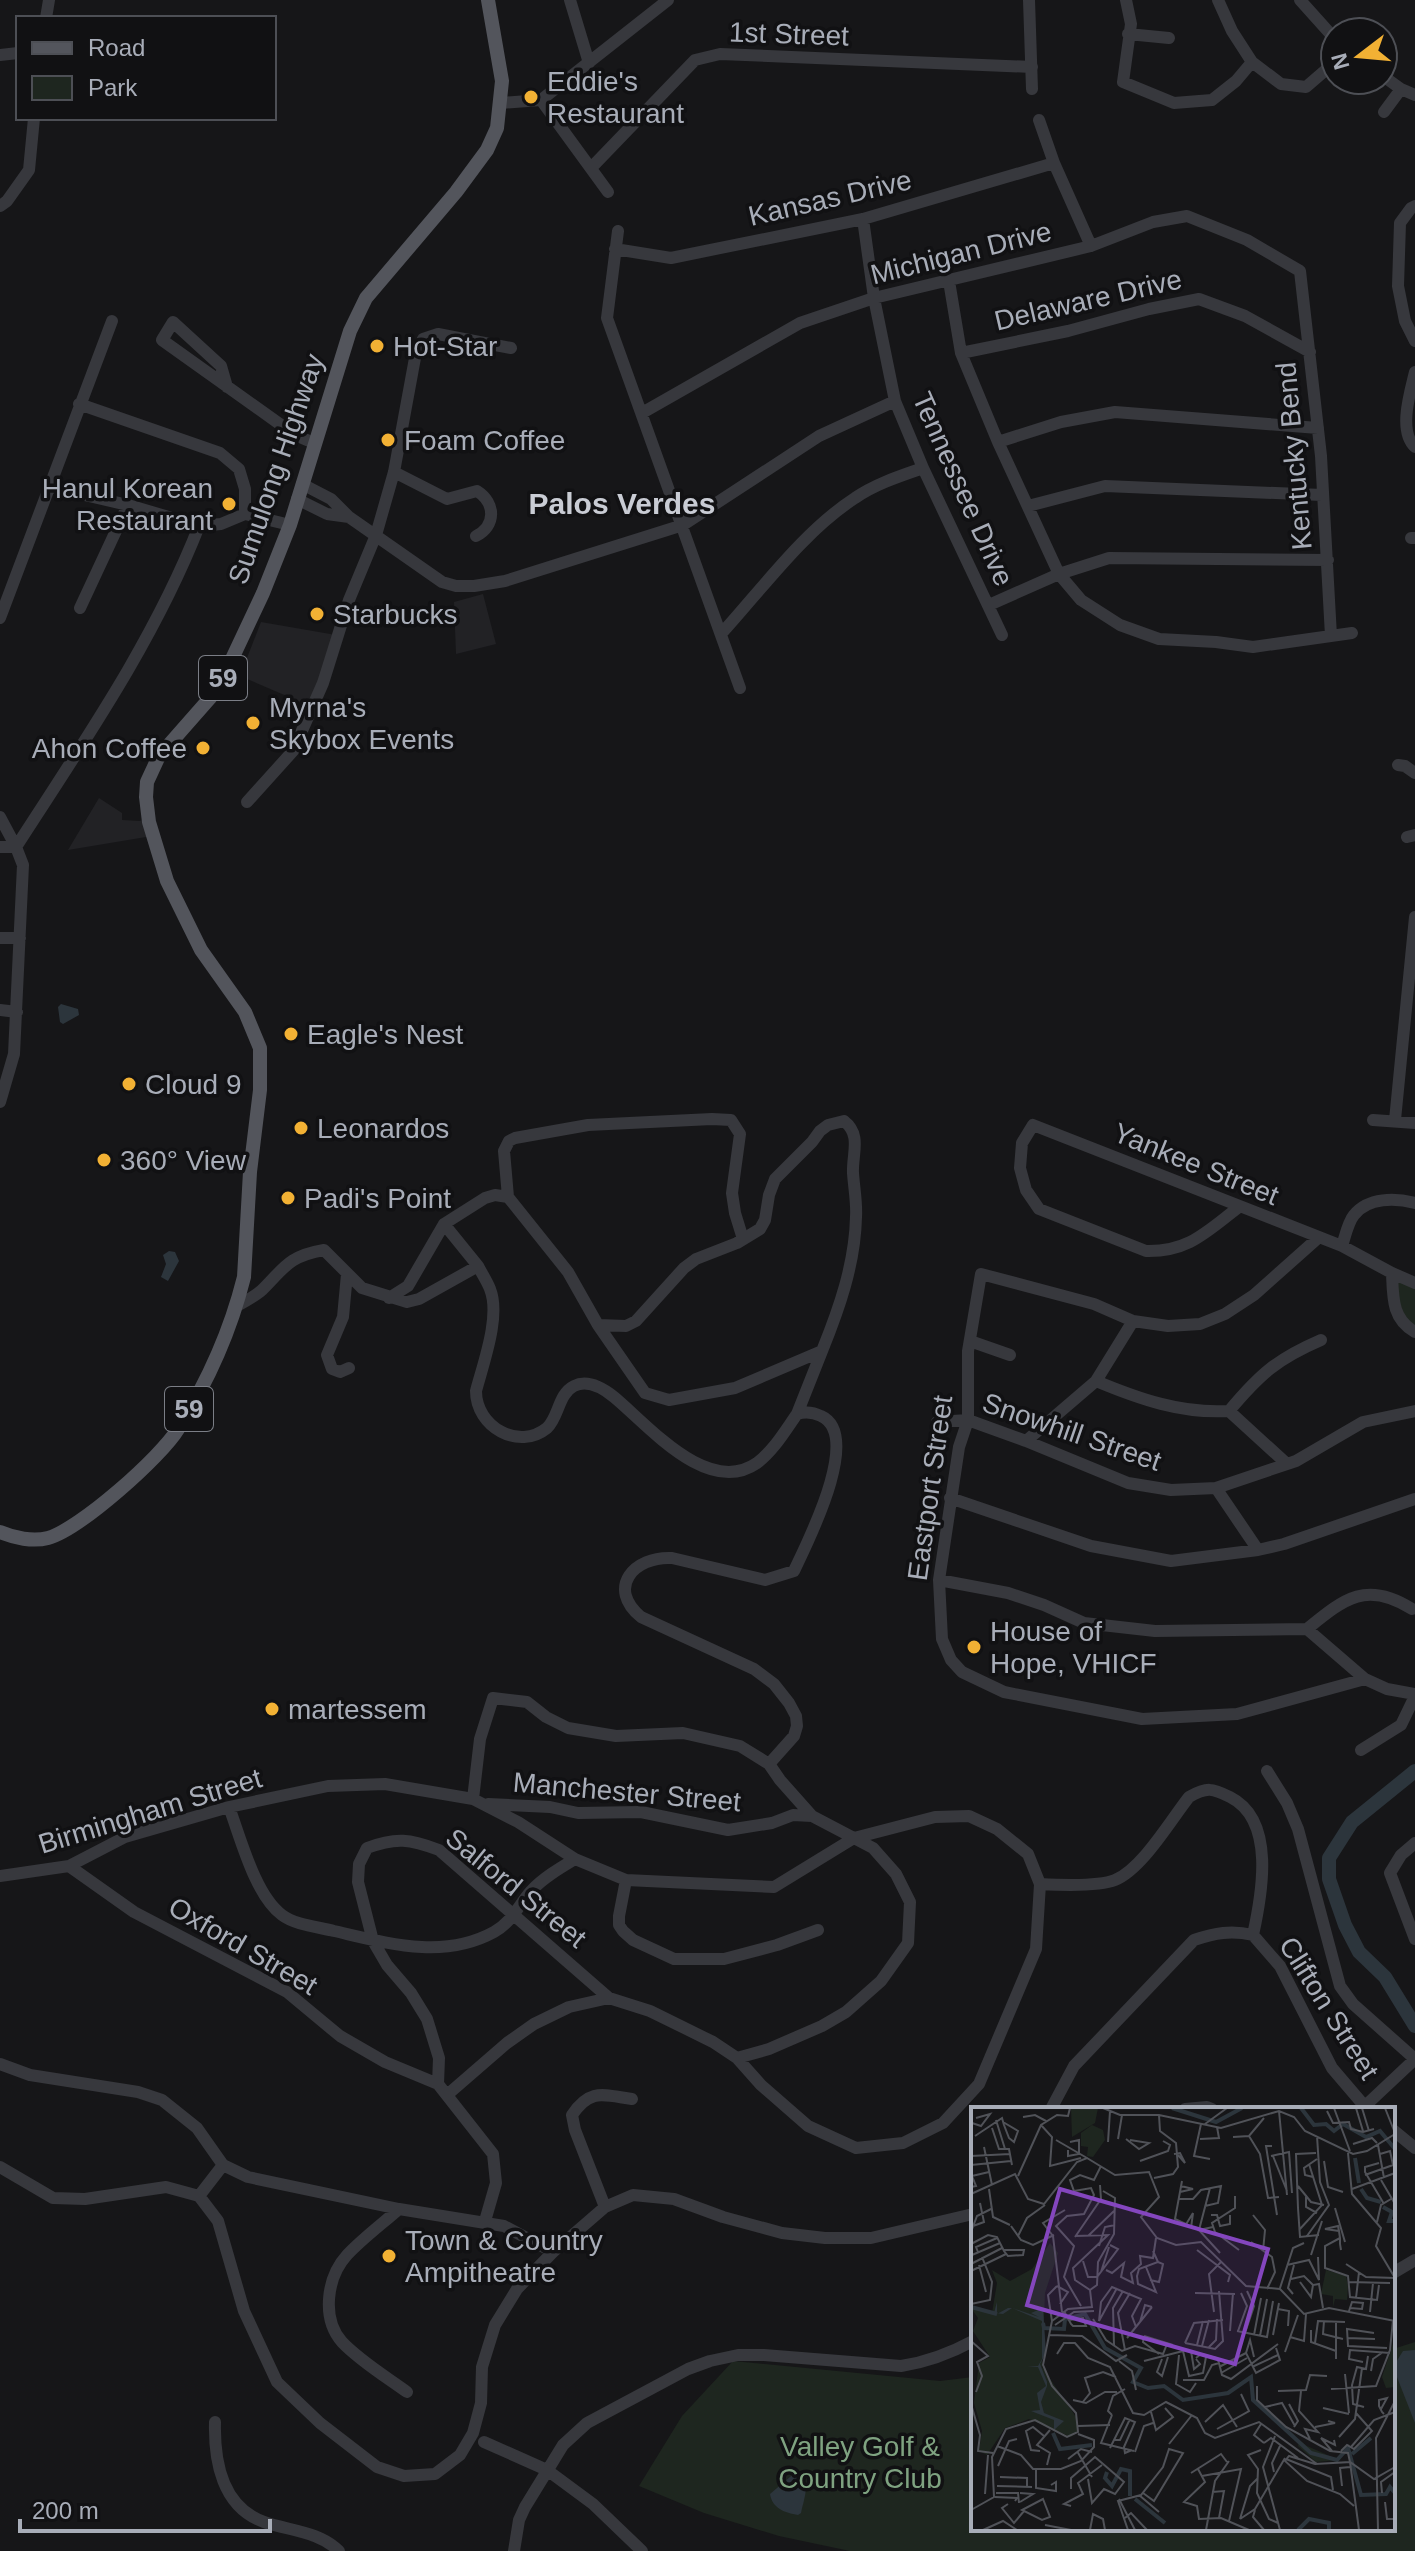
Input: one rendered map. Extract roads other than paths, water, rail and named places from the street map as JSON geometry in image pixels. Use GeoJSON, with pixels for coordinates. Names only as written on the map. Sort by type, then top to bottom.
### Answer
{"type":"FeatureCollection","features":[{"type":"Feature","properties":{"kind":"main road","name":"Sumulong Highway"},"geometry":{"type":"LineString","coordinates":[[0,1532],[38,1539],[65,1530],[87,1518],[162,1448],[190,1408],[235,1307],[244,1277],[250,1172],[260,1090],[260,1048],[245,1012],[201,950],[167,881],[149,822],[146,790],[159,756],[210,698],[224,676],[263,593],[290,525],[350,331],[366,298],[456,192],[487,150],[497,128],[502,81],[488,0]]}},
{"type":"Feature","properties":{"kind":"street"},"geometry":{"type":"LineString","coordinates":[[570,0],[589,63]]}},
{"type":"Feature","properties":{"kind":"street"},"geometry":{"type":"LineString","coordinates":[[501,103],[541,100],[668,0]]}},
{"type":"Feature","properties":{"kind":"street"},"geometry":{"type":"LineString","coordinates":[[1029,0],[1032,89]]}},
{"type":"Feature","properties":{"kind":"street"},"geometry":{"type":"LineString","coordinates":[[1126,0],[1131,24],[1123,82],[1174,103],[1212,100],[1236,81],[1252,62]]}},
{"type":"Feature","properties":{"kind":"street"},"geometry":{"type":"LineString","coordinates":[[1218,0],[1232,31],[1252,62],[1281,84],[1306,87],[1319,76]]}},
{"type":"Feature","properties":{"kind":"street"},"geometry":{"type":"LineString","coordinates":[[1300,0],[1319,21]]}},
{"type":"Feature","properties":{"kind":"street"},"geometry":{"type":"LineString","coordinates":[[1128,34],[1169,38]]}},
{"type":"Feature","properties":{"kind":"street","name":"1st Street"},"geometry":{"type":"LineString","coordinates":[[591,168],[695,60],[720,54],[1032,67]]}},
{"type":"Feature","properties":{"kind":"street"},"geometry":{"type":"LineString","coordinates":[[1384,112],[1401,89],[1415,95]]}},
{"type":"Feature","properties":{"kind":"street"},"geometry":{"type":"LineString","coordinates":[[541,100],[608,192]]}},
{"type":"Feature","properties":{"kind":"street"},"geometry":{"type":"LineString","coordinates":[[0,206],[29,170],[34,120]]}},
{"type":"Feature","properties":{"kind":"street"},"geometry":{"type":"LineString","coordinates":[[1040,122],[1054,163],[1091,246]]}},
{"type":"Feature","properties":{"kind":"street","name":"Kansas Drive"},"geometry":{"type":"LineString","coordinates":[[615,249],[671,258],[863,219],[1054,163]]}},
{"type":"Feature","properties":{"kind":"street"},"geometry":{"type":"LineString","coordinates":[[1415,206],[1400,223],[1398,286],[1405,321],[1415,341]]}},
{"type":"Feature","properties":{"kind":"street","name":"Michigan Drive"},"geometry":{"type":"LineString","coordinates":[[642,413],[800,323],[874,298],[1091,246],[1153,222],[1187,216],[1247,240],[1300,271]]}},
{"type":"Feature","properties":{"kind":"street","name":"Tennessee Drive"},"geometry":{"type":"LineString","coordinates":[[863,219],[874,298],[895,401],[1002,635]]}},
{"type":"Feature","properties":{"kind":"street"},"geometry":{"type":"LineString","coordinates":[[618,231],[607,318],[740,688]]}},
{"type":"Feature","properties":{"kind":"street","name":"Kentucky Bend"},"geometry":{"type":"LineString","coordinates":[[1300,271],[1323,481],[1331,636]]}},
{"type":"Feature","properties":{"kind":"street"},"geometry":{"type":"LineString","coordinates":[[949,281],[961,353],[1059,574],[1081,600],[1120,625],[1159,639],[1253,647],[1352,633]]}},
{"type":"Feature","properties":{"kind":"street","name":"Delaware Drive"},"geometry":{"type":"LineString","coordinates":[[961,353],[1199,299],[1245,316],[1310,352]]}},
{"type":"Feature","properties":{"kind":"street"},"geometry":{"type":"LineString","coordinates":[[0,618],[112,321]]}},
{"type":"Feature","properties":{"kind":"street"},"geometry":{"type":"LineString","coordinates":[[227,387],[221,366],[173,322],[162,340],[227,387],[295,435],[314,443]]}},
{"type":"Feature","properties":{"kind":"street"},"geometry":{"type":"LineString","coordinates":[[247,802],[293,751],[323,683],[349,600],[376,535],[394,472],[415,358],[423,339],[438,334],[511,348]]}},
{"type":"Feature","properties":{"kind":"street"},"geometry":{"type":"LineString","coordinates":[[1415,372],[1406,423],[1409,441],[1415,447]]}},
{"type":"Feature","properties":{"kind":"street"},"geometry":{"type":"LineString","coordinates":[[302,484],[331,499],[349,517],[442,582],[474,586],[505,581],[683,525],[819,436],[895,401]]}},
{"type":"Feature","properties":{"kind":"street"},"geometry":{"type":"LineString","coordinates":[[79,404],[220,453],[239,469],[245,489],[245,514]]}},
{"type":"Feature","properties":{"kind":"street"},"geometry":{"type":"LineString","coordinates":[[998,442],[1061,422],[1115,412],[1318,428]]}},
{"type":"Feature","properties":{"kind":"street"},"geometry":{"type":"LineString","coordinates":[[721,634],[814,531],[855,497],[923,468]]}},
{"type":"Feature","properties":{"kind":"street"},"geometry":{"type":"LineString","coordinates":[[394,472],[447,499],[477,491],[487,497],[491,525],[476,536]]}},
{"type":"Feature","properties":{"kind":"street"},"geometry":{"type":"LineString","coordinates":[[1028,506],[1105,486],[1322,495]]}},
{"type":"Feature","properties":{"kind":"street"},"geometry":{"type":"LineString","coordinates":[[50,487],[199,526],[221,524],[245,514],[290,525]]}},
{"type":"Feature","properties":{"kind":"street"},"geometry":{"type":"LineString","coordinates":[[297,499],[327,514],[349,517]]}},
{"type":"Feature","properties":{"kind":"street"},"geometry":{"type":"LineString","coordinates":[[80,608],[128,505]]}},
{"type":"Feature","properties":{"kind":"street"},"geometry":{"type":"LineString","coordinates":[[16,847],[154,626],[199,526]]}},
{"type":"Feature","properties":{"kind":"street"},"geometry":{"type":"LineString","coordinates":[[989,605],[1059,574],[1109,558],[1328,560]]}},
{"type":"Feature","properties":{"kind":"street"},"geometry":{"type":"LineString","coordinates":[[1398,765],[1415,773]]}},
{"type":"Feature","properties":{"kind":"street"},"geometry":{"type":"LineString","coordinates":[[0,817],[23,865],[12,1066],[0,1102]]}},
{"type":"Feature","properties":{"kind":"street"},"geometry":{"type":"LineString","coordinates":[[0,847],[16,847]]}},
{"type":"Feature","properties":{"kind":"street"},"geometry":{"type":"LineString","coordinates":[[1395,1120],[1415,917]]}},
{"type":"Feature","properties":{"kind":"street"},"geometry":{"type":"LineString","coordinates":[[0,938],[20,938]]}},
{"type":"Feature","properties":{"kind":"street"},"geometry":{"type":"LineString","coordinates":[[0,1010],[17,1012]]}},
{"type":"Feature","properties":{"kind":"street"},"geometry":{"type":"LineString","coordinates":[[743,1239],[732,1193],[740,1134],[731,1120],[588,1125],[515,1138],[509,1141],[504,1151],[508,1197],[568,1272],[598,1325],[645,1393],[669,1400],[735,1388],[822,1351]]}},
{"type":"Feature","properties":{"kind":"street"},"geometry":{"type":"LineString","coordinates":[[1373,1120],[1415,1123]]}},
{"type":"Feature","properties":{"kind":"street"},"geometry":{"type":"LineString","coordinates":[[444,1224],[478,1266],[493,1299],[493,1320],[476,1391],[476,1403],[481,1416],[496,1430],[518,1436],[538,1433],[549,1427],[569,1390],[575,1385],[601,1387],[688,1460],[725,1474],[756,1464],[774,1446],[797,1414],[838,1311],[852,1256],[856,1217],[855,1138],[852,1127],[844,1121],[828,1125],[775,1179],[760,1229],[696,1259],[636,1321],[626,1326],[598,1325]]}},
{"type":"Feature","properties":{"kind":"street","name":"Yankee Street"},"geometry":{"type":"LineString","coordinates":[[1239,1207],[1187,1245],[1165,1252],[1146,1251],[1039,1209],[1026,1190],[1020,1168],[1022,1143],[1033,1125],[1342,1246],[1415,1283]]}},
{"type":"Feature","properties":{"kind":"street"},"geometry":{"type":"LineString","coordinates":[[389,1298],[408,1286],[444,1224],[485,1198],[495,1195],[508,1197]]}},
{"type":"Feature","properties":{"kind":"street"},"geometry":{"type":"LineString","coordinates":[[1342,1246],[1354,1215],[1373,1203],[1389,1199],[1415,1203]]}},
{"type":"Feature","properties":{"kind":"street"},"geometry":{"type":"LineString","coordinates":[[1026,1441],[1096,1381],[1133,1321],[1168,1326],[1200,1324],[1225,1314],[1254,1295],[1318,1238]]}},
{"type":"Feature","properties":{"kind":"street"},"geometry":{"type":"LineString","coordinates":[[235,1307],[259,1293],[287,1263],[307,1253],[324,1250],[362,1288],[407,1302],[419,1299],[478,1266]]}},
{"type":"Feature","properties":{"kind":"street"},"geometry":{"type":"LineString","coordinates":[[1392,1273],[1393,1303],[1401,1323],[1415,1332]]}},
{"type":"Feature","properties":{"kind":"street"},"geometry":{"type":"LineString","coordinates":[[347,1274],[343,1317],[327,1355],[332,1369],[340,1372],[349,1368]]}},
{"type":"Feature","properties":{"kind":"street","name":"Eastport Street"},"geometry":{"type":"LineString","coordinates":[[1133,1321],[1094,1304],[981,1274],[968,1351],[968,1420],[959,1447],[939,1580],[942,1639],[951,1660],[962,1672],[1004,1692],[1142,1719],[1237,1714],[1365,1679]]}},
{"type":"Feature","properties":{"kind":"street"},"geometry":{"type":"LineString","coordinates":[[1096,1381],[1140,1399],[1205,1413],[1229,1411],[1257,1378],[1294,1352],[1321,1340]]}},
{"type":"Feature","properties":{"kind":"street"},"geometry":{"type":"LineString","coordinates":[[970,1341],[1010,1355]]}},
{"type":"Feature","properties":{"kind":"street"},"geometry":{"type":"LineString","coordinates":[[1229,1411],[1287,1464]]}},
{"type":"Feature","properties":{"kind":"street","name":"Snowhill Street"},"geometry":{"type":"LineString","coordinates":[[937,1422],[968,1420],[1128,1483],[1171,1490],[1216,1488],[1287,1464],[1363,1422],[1415,1411]]}},
{"type":"Feature","properties":{"kind":"street"},"geometry":{"type":"LineString","coordinates":[[769,1764],[794,1736],[797,1726],[789,1703],[774,1684],[754,1669],[641,1617],[626,1601],[624,1590],[627,1578],[634,1570],[658,1557],[765,1580],[794,1571],[824,1504],[836,1456],[833,1427],[826,1418],[812,1412],[797,1414]]}},
{"type":"Feature","properties":{"kind":"street"},"geometry":{"type":"LineString","coordinates":[[1216,1488],[1258,1550]]}},
{"type":"Feature","properties":{"kind":"street"},"geometry":{"type":"LineString","coordinates":[[950,1498],[1091,1546],[1171,1561],[1284,1544],[1415,1499]]}},
{"type":"Feature","properties":{"kind":"street"},"geometry":{"type":"LineString","coordinates":[[939,1580],[1008,1593],[1084,1623],[1155,1631],[1307,1629],[1339,1603],[1375,1593],[1400,1601],[1412,1609]]}},
{"type":"Feature","properties":{"kind":"street"},"geometry":{"type":"LineString","coordinates":[[1307,1629],[1365,1679],[1387,1689],[1415,1695],[1401,1725],[1361,1750]]}},
{"type":"Feature","properties":{"kind":"street"},"geometry":{"type":"LineString","coordinates":[[478,1802],[480,1739],[493,1698],[527,1702],[546,1717],[568,1728],[616,1736],[683,1733],[740,1746],[769,1764],[812,1816],[873,1848],[896,1874],[910,1902],[908,1943],[881,1981],[846,2012],[798,2038],[737,2058]]}},
{"type":"Feature","properties":{"kind":"street"},"geometry":{"type":"LineString","coordinates":[[1267,1771],[1287,1803],[1298,1829],[1340,1986],[1353,2004],[1415,2059],[1366,2107]]}},
{"type":"Feature","properties":{"kind":"street","name":"Birmingham Street"},"geometry":{"type":"LineString","coordinates":[[0,1876],[69,1866],[125,1837],[229,1807],[328,1786],[370,1784],[385,1784],[478,1802],[518,1822],[575,1859],[626,1880],[774,1887],[854,1838]]}},
{"type":"Feature","properties":{"kind":"street","name":"Clifton Street"},"geometry":{"type":"LineString","coordinates":[[1040,1884],[1075,1885],[1114,1881],[1141,1862],[1189,1797],[1213,1789],[1235,1800],[1254,1818],[1264,1868],[1253,1935],[1280,1966],[1332,2068],[1364,2107]]}},
{"type":"Feature","properties":{"kind":"street","name":"Manchester Street"},"geometry":{"type":"LineString","coordinates":[[478,1802],[550,1807],[578,1813],[641,1812],[728,1830],[760,1826],[793,1815],[812,1816]]}},
{"type":"Feature","properties":{"kind":"street"},"geometry":{"type":"LineString","coordinates":[[229,1807],[261,1890],[283,1916],[373,1941],[413,1947],[473,1941],[503,1927],[531,1891],[575,1859]]}},
{"type":"Feature","properties":{"kind":"street"},"geometry":{"type":"LineString","coordinates":[[447,2095],[534,2024],[569,2007],[609,1998],[684,2025],[737,2058],[761,2085],[808,2126],[856,2148],[903,2143],[943,2123],[979,2084],[1036,1949],[1040,1884],[1028,1854],[997,1829],[969,1816],[935,1817],[854,1838]]}},
{"type":"Feature","properties":{"kind":"street","name":"Salford Street"},"geometry":{"type":"LineString","coordinates":[[438,2084],[439,2058],[427,2019],[373,1941],[358,1882],[359,1864],[367,1848],[397,1839],[419,1842],[439,1850],[609,1998]]}},
{"type":"Feature","properties":{"kind":"street"},"geometry":{"type":"LineString","coordinates":[[1415,1843],[1401,1855],[1390,1873],[1415,1939]]}},
{"type":"Feature","properties":{"kind":"street","name":"Oxford Street"},"geometry":{"type":"LineString","coordinates":[[69,1866],[134,1912],[287,1992],[340,2036],[385,2062],[438,2084]]}},
{"type":"Feature","properties":{"kind":"street"},"geometry":{"type":"LineString","coordinates":[[626,1880],[619,1925],[633,1940],[674,1959],[724,1959],[818,1930]]}},
{"type":"Feature","properties":{"kind":"street"},"geometry":{"type":"LineString","coordinates":[[1052,2107],[1074,2066],[1194,1940],[1236,1931],[1253,1935]]}},
{"type":"Feature","properties":{"kind":"street"},"geometry":{"type":"LineString","coordinates":[[0,2064],[30,2075],[138,2092],[162,2100],[197,2128],[223,2165],[248,2177],[399,2209],[485,2221],[504,2226],[553,2252]]}},
{"type":"Feature","properties":{"kind":"street"},"geometry":{"type":"LineString","coordinates":[[438,2084],[493,2154],[496,2183],[485,2221]]}},
{"type":"Feature","properties":{"kind":"street"},"geometry":{"type":"LineString","coordinates":[[605,2207],[572,2115],[582,2101],[595,2094],[632,2099]]}},
{"type":"Feature","properties":{"kind":"street"},"geometry":{"type":"LineString","coordinates":[[1395,2132],[1415,2148]]}},
{"type":"Feature","properties":{"kind":"street"},"geometry":{"type":"LineString","coordinates":[[199,2196],[223,2165]]}},
{"type":"Feature","properties":{"kind":"street"},"geometry":{"type":"LineString","coordinates":[[0,2167],[53,2198],[85,2199],[166,2187],[199,2196],[218,2221],[244,2311],[277,2382],[320,2423],[377,2467],[404,2476],[435,2474],[460,2455],[473,2433],[481,2403],[482,2367],[495,2325],[517,2289],[553,2252],[605,2207],[633,2195],[674,2199],[723,2217],[782,2233],[825,2238],[871,2238],[971,2214]]}},
{"type":"Feature","properties":{"kind":"street"},"geometry":{"type":"LineString","coordinates":[[399,2209],[346,2256],[337,2271],[328,2300],[329,2312],[340,2340],[407,2392]]}},
{"type":"Feature","properties":{"kind":"street"},"geometry":{"type":"LineString","coordinates":[[1395,2272],[1415,2260]]}},
{"type":"Feature","properties":{"kind":"street"},"geometry":{"type":"LineString","coordinates":[[514,2551],[519,2520],[563,2445],[587,2423],[688,2369],[738,2355],[901,2366],[923,2363],[971,2342]]}},
{"type":"Feature","properties":{"kind":"street"},"geometry":{"type":"LineString","coordinates":[[215,2422],[215,2441],[225,2488],[242,2510],[262,2521],[312,2534],[339,2551]]}},
{"type":"Feature","properties":{"kind":"street"},"geometry":{"type":"LineString","coordinates":[[484,2442],[547,2470],[593,2504],[642,2551]]}},
{"type":"Feature","properties":{"kind":"waterway"},"geometry":{"type":"LineString","coordinates":[[1415,1771],[1352,1822],[1329,1858],[1329,1879],[1345,1925],[1359,1952],[1385,1977],[1415,2026]]}},
{"type":"Feature","properties":{"kind":"place","name":"Eddie's Restaurant"},"geometry":{"type":"Point","coordinates":[531,97]}},
{"type":"Feature","properties":{"kind":"place","name":"Hot-Star"},"geometry":{"type":"Point","coordinates":[377,346]}},
{"type":"Feature","properties":{"kind":"place","name":"Foam Coffee"},"geometry":{"type":"Point","coordinates":[388,440]}},
{"type":"Feature","properties":{"kind":"place","name":"Hanul Korean Restaurant"},"geometry":{"type":"Point","coordinates":[229,504]}},
{"type":"Feature","properties":{"kind":"place","name":"Starbucks"},"geometry":{"type":"Point","coordinates":[317,614]}},
{"type":"Feature","properties":{"kind":"place","name":"Myrna's Skybox Events"},"geometry":{"type":"Point","coordinates":[253,723]}},
{"type":"Feature","properties":{"kind":"place","name":"Ahon Coffee"},"geometry":{"type":"Point","coordinates":[203,748]}},
{"type":"Feature","properties":{"kind":"place","name":"Eagle's Nest"},"geometry":{"type":"Point","coordinates":[291,1034]}},
{"type":"Feature","properties":{"kind":"place","name":"Cloud 9"},"geometry":{"type":"Point","coordinates":[129,1084]}},
{"type":"Feature","properties":{"kind":"place","name":"Leonardos"},"geometry":{"type":"Point","coordinates":[301,1128]}},
{"type":"Feature","properties":{"kind":"place","name":"360° View"},"geometry":{"type":"Point","coordinates":[104,1160]}},
{"type":"Feature","properties":{"kind":"place","name":"Padi's Point"},"geometry":{"type":"Point","coordinates":[288,1198]}},
{"type":"Feature","properties":{"kind":"place","name":"House of Hope, VHICF"},"geometry":{"type":"Point","coordinates":[974,1647]}},
{"type":"Feature","properties":{"kind":"place","name":"martessem"},"geometry":{"type":"Point","coordinates":[272,1709]}},
{"type":"Feature","properties":{"kind":"place","name":"Town & Country Ampitheatre"},"geometry":{"type":"Point","coordinates":[389,2256]}},
{"type":"Feature","properties":{"kind":"district","name":"Palos Verdes"},"geometry":{"type":"Point","coordinates":[622,503]}},
{"type":"Feature","properties":{"kind":"park label","name":"Valley Golf & Country Club"},"geometry":{"type":"Point","coordinates":[860,2462]}}]}
